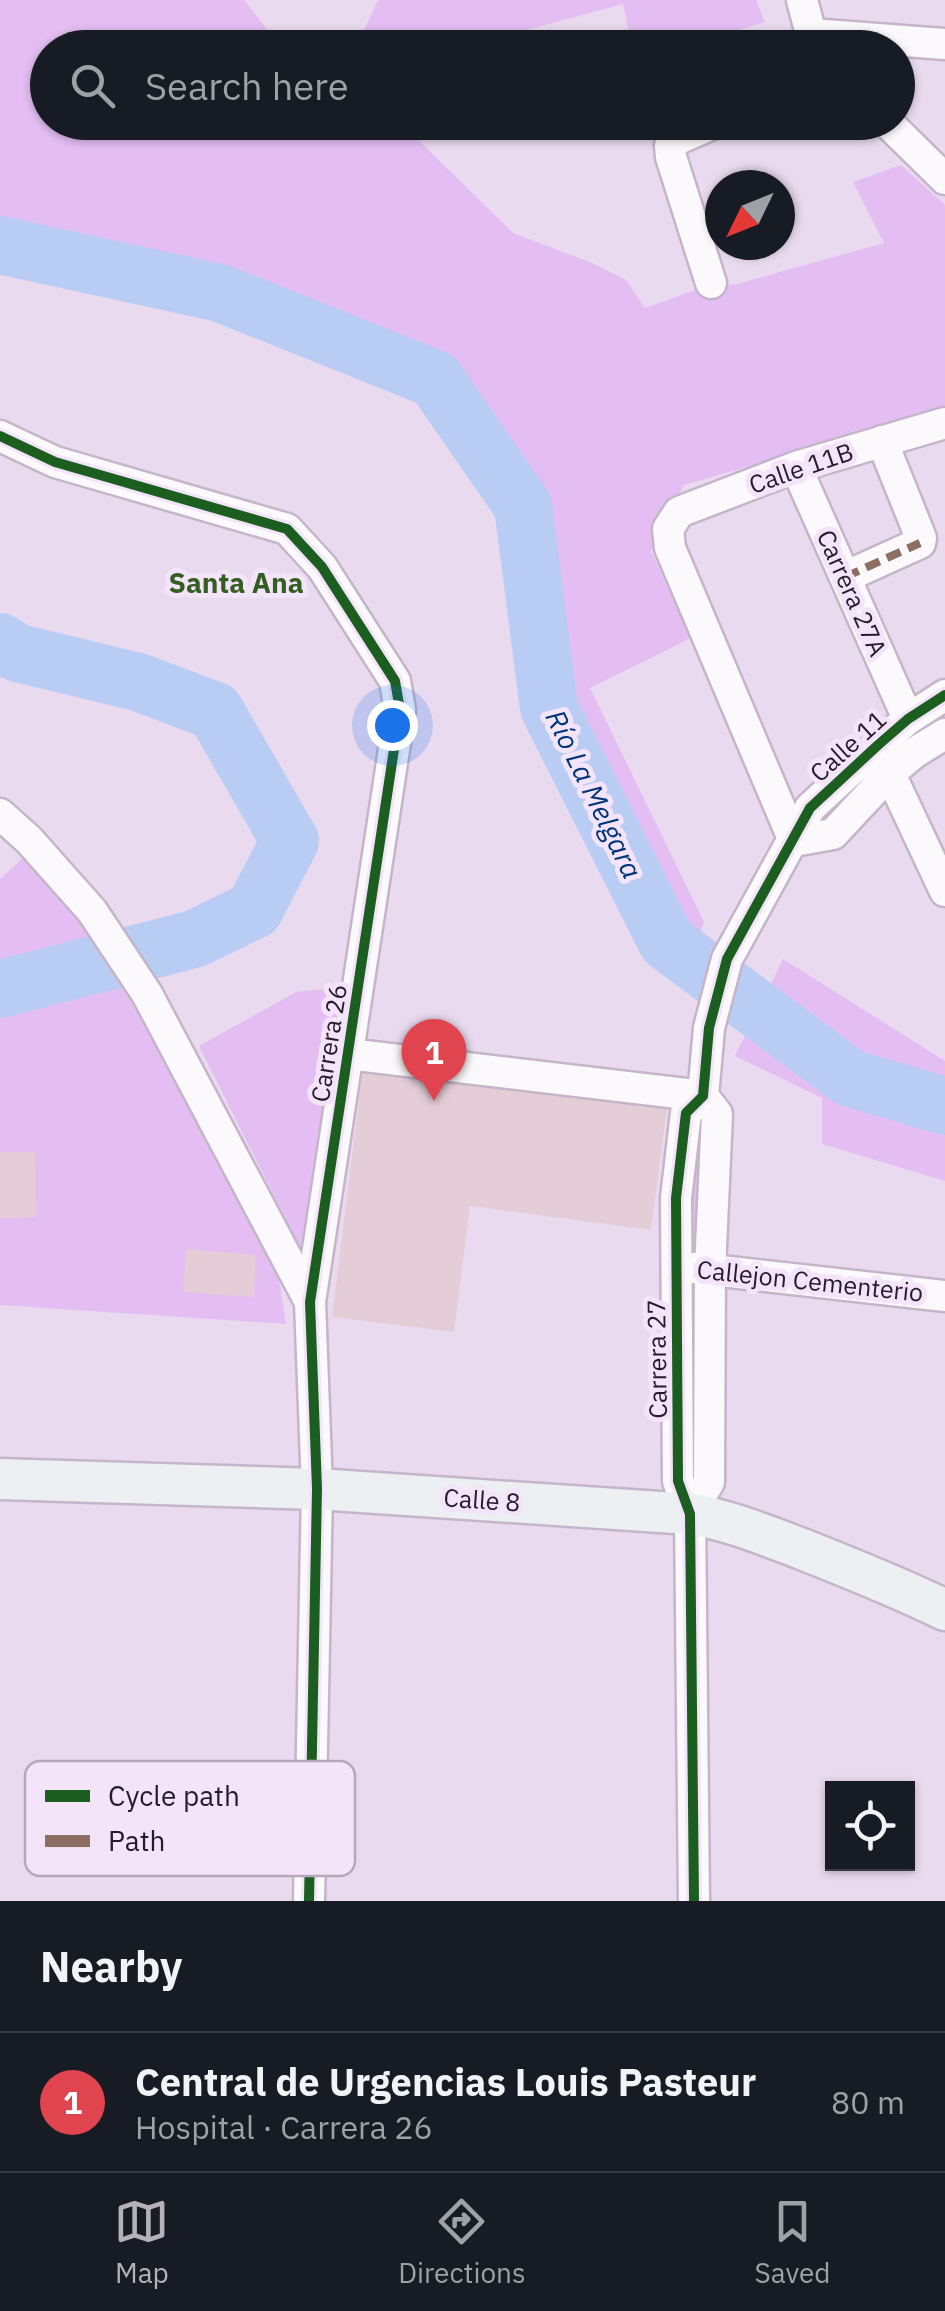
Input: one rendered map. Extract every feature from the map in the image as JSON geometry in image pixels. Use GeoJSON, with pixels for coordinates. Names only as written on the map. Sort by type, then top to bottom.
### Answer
{"type":"FeatureCollection","features":[{"type":"Feature","properties":{"kind":"main road","name":"Calle 8"},"geometry":{"type":"LineString","coordinates":[[0,1479],[317,1489],[690,1514],[778,1540],[886,1581],[945,1610]]}},
{"type":"Feature","properties":{"kind":"street"},"geometry":{"type":"LineString","coordinates":[[802,0],[812,30]]}},
{"type":"Feature","properties":{"kind":"street"},"geometry":{"type":"LineString","coordinates":[[915,43],[945,44]]}},
{"type":"Feature","properties":{"kind":"street"},"geometry":{"type":"LineString","coordinates":[[677,140],[670,146],[670,157],[711,284]]}},
{"type":"Feature","properties":{"kind":"street"},"geometry":{"type":"LineString","coordinates":[[905,140],[945,179]]}},
{"type":"Feature","properties":{"kind":"street","name":"Calle 11B"},"geometry":{"type":"LineString","coordinates":[[794,842],[670,548],[668,529],[680,512],[796,467],[945,423]]}},
{"type":"Feature","properties":{"kind":"street","name":"Carrera 26"},"geometry":{"type":"LineString","coordinates":[[0,436],[55,462],[287,529],[322,566],[395,681],[400,710],[310,1302],[317,1489],[312,1761]]}},
{"type":"Feature","properties":{"kind":"street"},"geometry":{"type":"LineString","coordinates":[[846,576],[920,543],[882,442]]}},
{"type":"Feature","properties":{"kind":"street","name":"Carrera 27A"},"geometry":{"type":"LineString","coordinates":[[796,467],[908,719]]}},
{"type":"Feature","properties":{"kind":"street","name":"Calle 11"},"geometry":{"type":"LineString","coordinates":[[794,842],[810,808],[908,719],[945,695]]}},
{"type":"Feature","properties":{"kind":"street","name":"Calle 11"},"geometry":{"type":"LineString","coordinates":[[794,842],[833,834],[889,774],[945,734]]}},
{"type":"Feature","properties":{"kind":"street"},"geometry":{"type":"LineString","coordinates":[[878,745],[945,891]]}},
{"type":"Feature","properties":{"kind":"street","name":"Carrera 26"},"geometry":{"type":"LineString","coordinates":[[0,814],[92,911],[147,994],[310,1302]]}},
{"type":"Feature","properties":{"kind":"street","name":"Carrera 27"},"geometry":{"type":"LineString","coordinates":[[694,1901],[690,1514],[678,1481],[676,1198],[686,1113],[703,1096],[709,1028],[728,959],[794,842]]}},
{"type":"Feature","properties":{"kind":"street"},"geometry":{"type":"LineString","coordinates":[[348,1054],[703,1096]]}},
{"type":"Feature","properties":{"kind":"street","name":"Carrera 27"},"geometry":{"type":"LineString","coordinates":[[690,1514],[709,1482],[710,1270],[717,1114],[703,1096]]}},
{"type":"Feature","properties":{"kind":"street","name":"Callejon Cementerio"},"geometry":{"type":"LineString","coordinates":[[676,1266],[945,1296]]}},
{"type":"Feature","properties":{"kind":"street","name":"Carrera 26"},"geometry":{"type":"LineString","coordinates":[[310,1876],[310,1901]]}},
{"type":"Feature","properties":{"kind":"shaded area"},"geometry":{"type":"Polygon","coordinates":[[[0,0],[244,0],[268,30],[30,30],[30,140],[418,140],[513,233],[626,280],[645,308],[700,288],[737,284],[884,243],[853,182],[901,165],[945,205],[945,410],[684,485],[651,551],[691,638],[590,688],[704,922],[693,949],[679,938],[557,709],[537,491],[449,370],[216,277],[0,228],[0,0]]]}},
{"type":"Feature","properties":{"kind":"shaded area"},"geometry":{"type":"Polygon","coordinates":[[[378,0],[756,0],[765,22],[739,30],[628,30],[623,4],[527,30],[364,30],[378,0]]]}},
{"type":"Feature","properties":{"kind":"shaded area"},"geometry":{"type":"Polygon","coordinates":[[[25,856],[102,953],[0,977],[0,879],[25,856]]]}},
{"type":"Feature","properties":{"kind":"shaded area"},"geometry":{"type":"Polygon","coordinates":[[[783,959],[945,1061],[945,1181],[822,1144],[822,1098],[735,1056],[783,959]]]}},
{"type":"Feature","properties":{"kind":"shaded area"},"geometry":{"type":"Polygon","coordinates":[[[116,967],[276,1260],[286,1324],[0,1305],[0,996],[116,967]]]}},
{"type":"Feature","properties":{"kind":"shaded area"},"geometry":{"type":"Polygon","coordinates":[[[349,986],[300,1248],[199,1046],[296,992],[349,986]]]}},
{"type":"Feature","properties":{"kind":"shaded area"},"geometry":{"type":"Polygon","coordinates":[[[691,1101],[711,1103],[704,1263],[682,1260],[691,1101]]]}},
{"type":"Feature","properties":{"kind":"building"},"geometry":{"type":"Polygon","coordinates":[[[363,1068],[667,1108],[651,1230],[470,1206],[454,1332],[332,1317],[363,1068]]]}},
{"type":"Feature","properties":{"kind":"building"},"geometry":{"type":"Polygon","coordinates":[[[0,1152],[35,1152],[36,1217],[0,1218],[0,1152]]]}},
{"type":"Feature","properties":{"kind":"building"},"geometry":{"type":"Polygon","coordinates":[[[186,1249],[256,1255],[254,1297],[183,1292],[186,1249]]]}},
{"type":"Feature","properties":{"kind":"waterway","name":"Río La Melgara"},"geometry":{"type":"LineString","coordinates":[[0,245],[220,293],[435,379],[523,506],[549,708],[667,942],[850,1078],[945,1106]]}},
{"type":"Feature","properties":{"kind":"waterway","name":"Río La Melgara"},"geometry":{"type":"LineString","coordinates":[[0,642],[18,653],[138,682],[215,711],[290,841],[254,910],[194,939],[0,989]]}},
{"type":"Feature","properties":{"kind":"marked path"},"geometry":{"type":"LineString","coordinates":[[845,577],[920,543]]}},
{"type":"Feature","properties":{"kind":"cycle path"},"geometry":{"type":"LineString","coordinates":[[0,436],[55,462],[287,529],[322,567],[395,681],[400,710],[310,1302],[317,1489],[312,1761]]}},
{"type":"Feature","properties":{"kind":"cycle path"},"geometry":{"type":"LineString","coordinates":[[694,1901],[690,1514],[678,1481],[676,1198],[686,1113],[703,1096],[709,1028],[727,959],[810,808],[908,719],[945,695]]}},
{"type":"Feature","properties":{"kind":"cycle path"},"geometry":{"type":"LineString","coordinates":[[309,1876],[309,1901]]}},
{"type":"Feature","properties":{"kind":"place","name":"Central de Urgencias Louis Pasteur"},"geometry":{"type":"Point","coordinates":[434,1101]}},
{"type":"Feature","properties":{"kind":"district","name":"Santa Ana"},"geometry":{"type":"Point","coordinates":[236,583]}}]}
